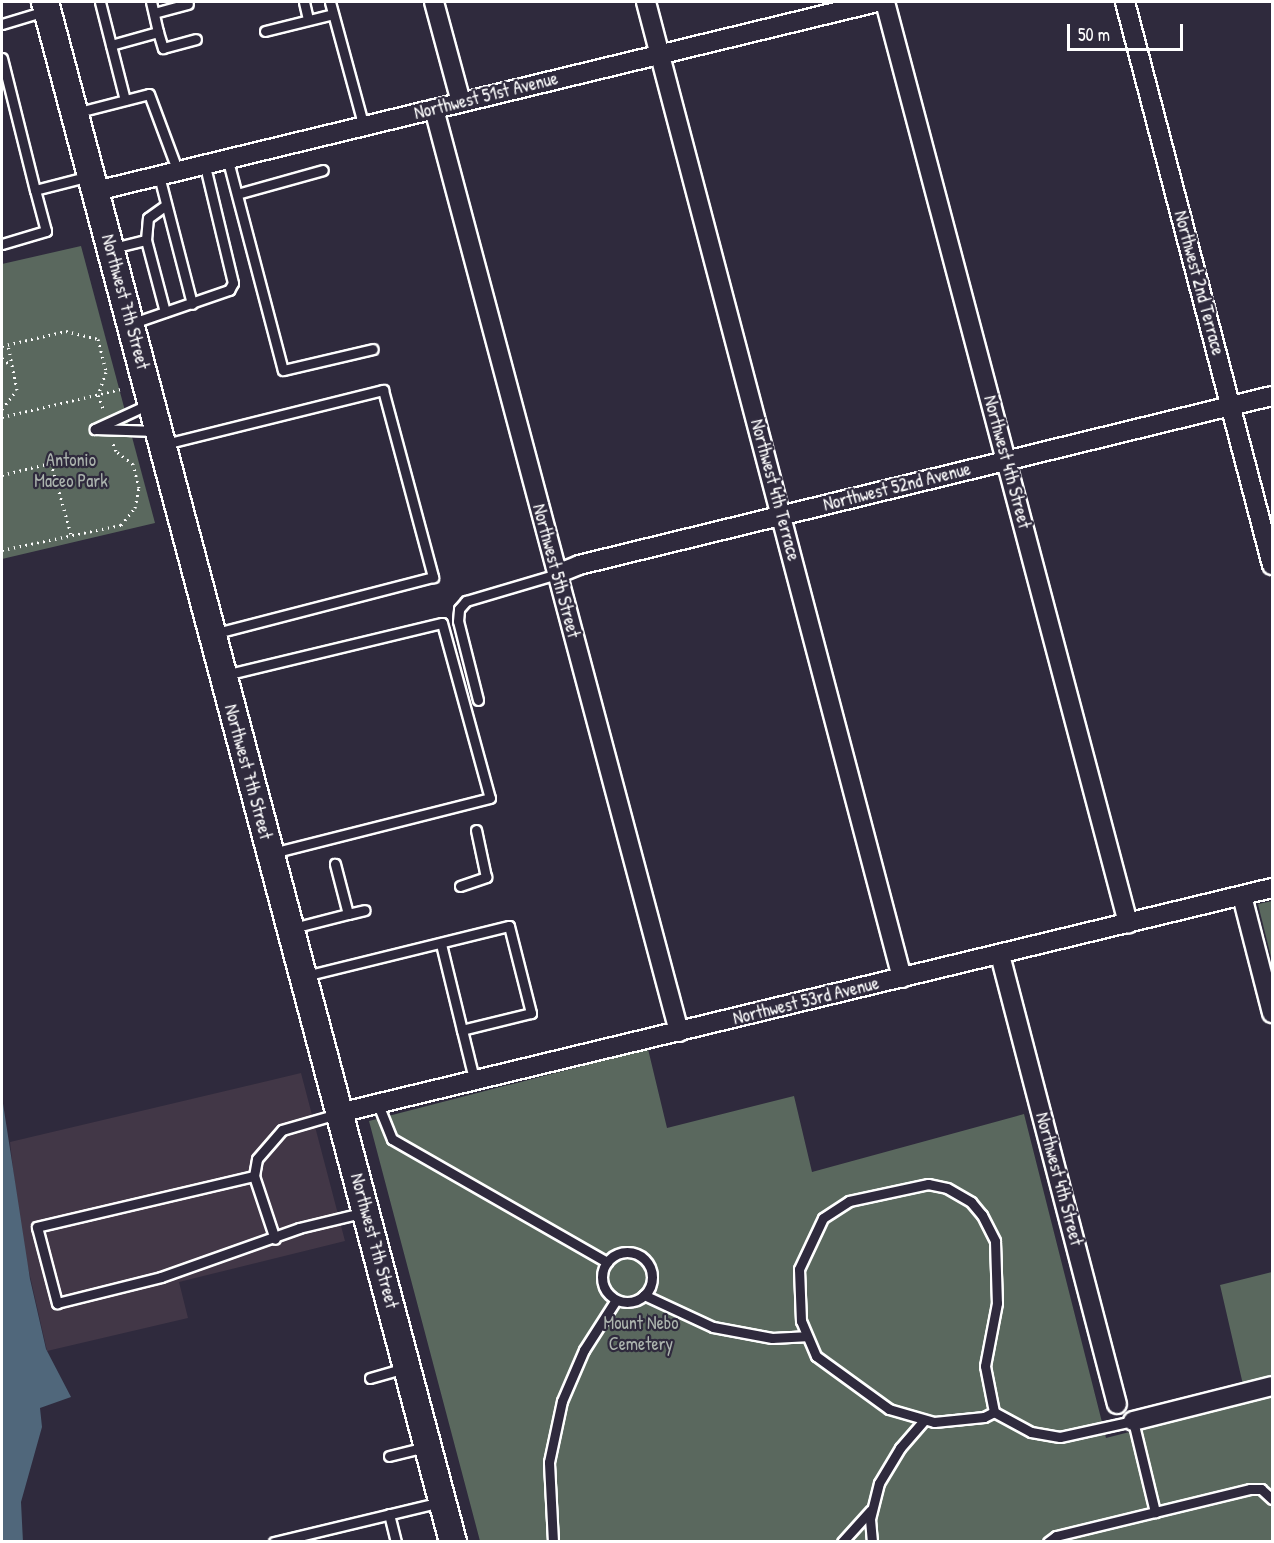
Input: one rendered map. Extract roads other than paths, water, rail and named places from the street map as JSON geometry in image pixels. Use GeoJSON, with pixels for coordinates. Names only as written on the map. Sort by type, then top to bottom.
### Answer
{"type":"FeatureCollection","features":[{"type":"Feature","properties":{"kind":"main road","name":"Northwest 7th Street"},"geometry":{"type":"LineString","coordinates":[[46,6],[453,1542]]}},
{"type":"Feature","properties":{"kind":"street"},"geometry":{"type":"LineString","coordinates":[[434,2],[461,102]]}},
{"type":"Feature","properties":{"kind":"street","name":"Northwest 4th Terrace"},"geometry":{"type":"LineString","coordinates":[[646,2],[902,978]]}},
{"type":"Feature","properties":{"kind":"street","name":"Northwest 51st Avenue"},"geometry":{"type":"LineString","coordinates":[[94,183],[159,176],[228,161],[461,102],[877,2]]}},
{"type":"Feature","properties":{"kind":"street","name":"Northwest 4th Street"},"geometry":{"type":"LineString","coordinates":[[885,2],[1128,923]]}},
{"type":"Feature","properties":{"kind":"street","name":"Northwest 2nd Terrace"},"geometry":{"type":"LineString","coordinates":[[1125,2],[1272,565]]}},
{"type":"Feature","properties":{"kind":"street","name":"Northwest 5th Street"},"geometry":{"type":"LineString","coordinates":[[434,109],[679,1032]]}},
{"type":"Feature","properties":{"kind":"street","name":"Northwest 52nd Avenue"},"geometry":{"type":"LineString","coordinates":[[557,574],[579,565],[1272,396]]}},
{"type":"Feature","properties":{"kind":"street","name":"Northwest 53rd Avenue"},"geometry":{"type":"LineString","coordinates":[[339,1113],[1272,888]]}},
{"type":"Feature","properties":{"kind":"street"},"geometry":{"type":"LineString","coordinates":[[1242,896],[1272,1013]]}},
{"type":"Feature","properties":{"kind":"street","name":"Northwest 4th Street"},"geometry":{"type":"LineString","coordinates":[[1000,955],[1117,1404]]}},
{"type":"Feature","properties":{"kind":"street"},"geometry":{"type":"LineString","coordinates":[[1133,1421],[1272,1386]]}},
{"type":"Feature","properties":{"kind":"lane"},"geometry":{"type":"LineString","coordinates":[[100,2],[125,100]]}},
{"type":"Feature","properties":{"kind":"lane"},"geometry":{"type":"LineString","coordinates":[[151,2],[163,48],[196,39]]}},
{"type":"Feature","properties":{"kind":"lane"},"geometry":{"type":"LineString","coordinates":[[304,2],[308,20]]}},
{"type":"Feature","properties":{"kind":"lane"},"geometry":{"type":"LineString","coordinates":[[330,2],[364,127]]}},
{"type":"Feature","properties":{"kind":"lane"},"geometry":{"type":"LineString","coordinates":[[154,13],[188,4]]}},
{"type":"Feature","properties":{"kind":"lane"},"geometry":{"type":"LineString","coordinates":[[2,24],[46,6]]}},
{"type":"Feature","properties":{"kind":"lane"},"geometry":{"type":"LineString","coordinates":[[265,31],[333,14]]}},
{"type":"Feature","properties":{"kind":"lane"},"geometry":{"type":"LineString","coordinates":[[111,45],[158,32]]}},
{"type":"Feature","properties":{"kind":"lane"},"geometry":{"type":"LineString","coordinates":[[2,58],[46,231],[2,244]]}},
{"type":"Feature","properties":{"kind":"lane"},"geometry":{"type":"LineString","coordinates":[[75,113],[149,94],[178,172]]}},
{"type":"Feature","properties":{"kind":"lane"},"geometry":{"type":"LineString","coordinates":[[228,161],[283,370],[374,349]]}},
{"type":"Feature","properties":{"kind":"lane"},"geometry":{"type":"LineString","coordinates":[[131,323],[229,290],[233,283],[205,166]]}},
{"type":"Feature","properties":{"kind":"lane"},"geometry":{"type":"LineString","coordinates":[[237,194],[323,171]]}},
{"type":"Feature","properties":{"kind":"lane"},"geometry":{"type":"LineString","coordinates":[[159,176],[192,304]]}},
{"type":"Feature","properties":{"kind":"lane"},"geometry":{"type":"LineString","coordinates":[[35,190],[94,183]]}},
{"type":"Feature","properties":{"kind":"lane"},"geometry":{"type":"LineString","coordinates":[[165,312],[146,240],[148,218],[166,205]]}},
{"type":"Feature","properties":{"kind":"lane"},"geometry":{"type":"LineString","coordinates":[[111,249],[146,240]]}},
{"type":"Feature","properties":{"kind":"lane"},"geometry":{"type":"LineString","coordinates":[[151,403],[108,427],[161,438],[383,390],[433,577],[211,634]]}},
{"type":"Feature","properties":{"kind":"lane"},"geometry":{"type":"LineString","coordinates":[[478,700],[458,621],[459,609],[466,602],[557,574]]}},
{"type":"Feature","properties":{"kind":"lane"},"geometry":{"type":"LineString","coordinates":[[222,675],[442,624],[490,798],[269,854]]}},
{"type":"Feature","properties":{"kind":"lane"},"geometry":{"type":"LineString","coordinates":[[460,886],[486,877],[476,830]]}},
{"type":"Feature","properties":{"kind":"lane"},"geometry":{"type":"LineString","coordinates":[[335,864],[348,914]]}},
{"type":"Feature","properties":{"kind":"lane"},"geometry":{"type":"LineString","coordinates":[[291,929],[365,910]]}},
{"type":"Feature","properties":{"kind":"lane"},"geometry":{"type":"LineString","coordinates":[[303,976],[509,926],[531,1013],[462,1030]]}},
{"type":"Feature","properties":{"kind":"lane"},"geometry":{"type":"LineString","coordinates":[[441,944],[474,1079]]}},
{"type":"Feature","properties":{"kind":"lane"},"geometry":{"type":"LineString","coordinates":[[377,1102],[392,1139],[607,1262]]}},
{"type":"Feature","properties":{"kind":"lane"},"geometry":{"type":"LineString","coordinates":[[275,1239],[254,1176],[256,1159],[282,1130],[339,1113]]}},
{"type":"Feature","properties":{"kind":"lane"},"geometry":{"type":"LineString","coordinates":[[254,1176],[37,1227],[57,1303],[161,1277],[275,1239],[299,1228],[366,1212]]}},
{"type":"Feature","properties":{"kind":"lane"},"geometry":{"type":"LineString","coordinates":[[994,1412],[986,1366],[997,1303],[995,1241],[982,1215],[947,1188],[928,1184],[849,1201],[822,1218],[799,1269],[798,1304],[805,1336],[816,1356],[834,1372],[889,1409],[924,1420],[949,1422],[994,1412],[1045,1436],[1073,1435],[1133,1421],[1155,1512]]}},
{"type":"Feature","properties":{"kind":"lane"},"geometry":{"type":"LineString","coordinates":[[620,1253],[644,1258],[652,1281],[644,1295],[631,1302],[616,1300],[603,1283],[607,1262],[620,1253]]}},
{"type":"Feature","properties":{"kind":"lane"},"geometry":{"type":"LineString","coordinates":[[644,1295],[713,1328],[772,1338],[805,1336]]}},
{"type":"Feature","properties":{"kind":"lane"},"geometry":{"type":"LineString","coordinates":[[553,1542],[549,1462],[562,1401],[584,1350],[616,1300]]}},
{"type":"Feature","properties":{"kind":"lane"},"geometry":{"type":"LineString","coordinates":[[370,1378],[407,1367]]}},
{"type":"Feature","properties":{"kind":"lane"},"geometry":{"type":"LineString","coordinates":[[872,1542],[872,1509],[889,1464],[924,1420]]}},
{"type":"Feature","properties":{"kind":"lane"},"geometry":{"type":"LineString","coordinates":[[389,1456],[428,1446]]}},
{"type":"Feature","properties":{"kind":"lane"},"geometry":{"type":"LineString","coordinates":[[1048,1542],[1056,1536],[1250,1489],[1261,1489],[1272,1499]]}},
{"type":"Feature","properties":{"kind":"lane"},"geometry":{"type":"LineString","coordinates":[[274,1542],[443,1502]]}},
{"type":"Feature","properties":{"kind":"lane"},"geometry":{"type":"LineString","coordinates":[[842,1542],[872,1509]]}},
{"type":"Feature","properties":{"kind":"lane"},"geometry":{"type":"LineString","coordinates":[[389,1514],[396,1542]]}},
{"type":"Feature","properties":{"kind":"water"},"geometry":{"type":"Polygon","coordinates":[[[2,1097],[30,1279],[46,1349],[71,1397],[40,1408],[42,1427],[21,1502],[23,1542],[2,1541],[2,1097]]]}},
{"type":"Feature","properties":{"kind":"park label","name":"Antonio Maceo Park"},"geometry":{"type":"Point","coordinates":[71,471]}},
{"type":"Feature","properties":{"kind":"park label","name":"Mount Nebo Cemetery"},"geometry":{"type":"Point","coordinates":[641,1334]}}]}
